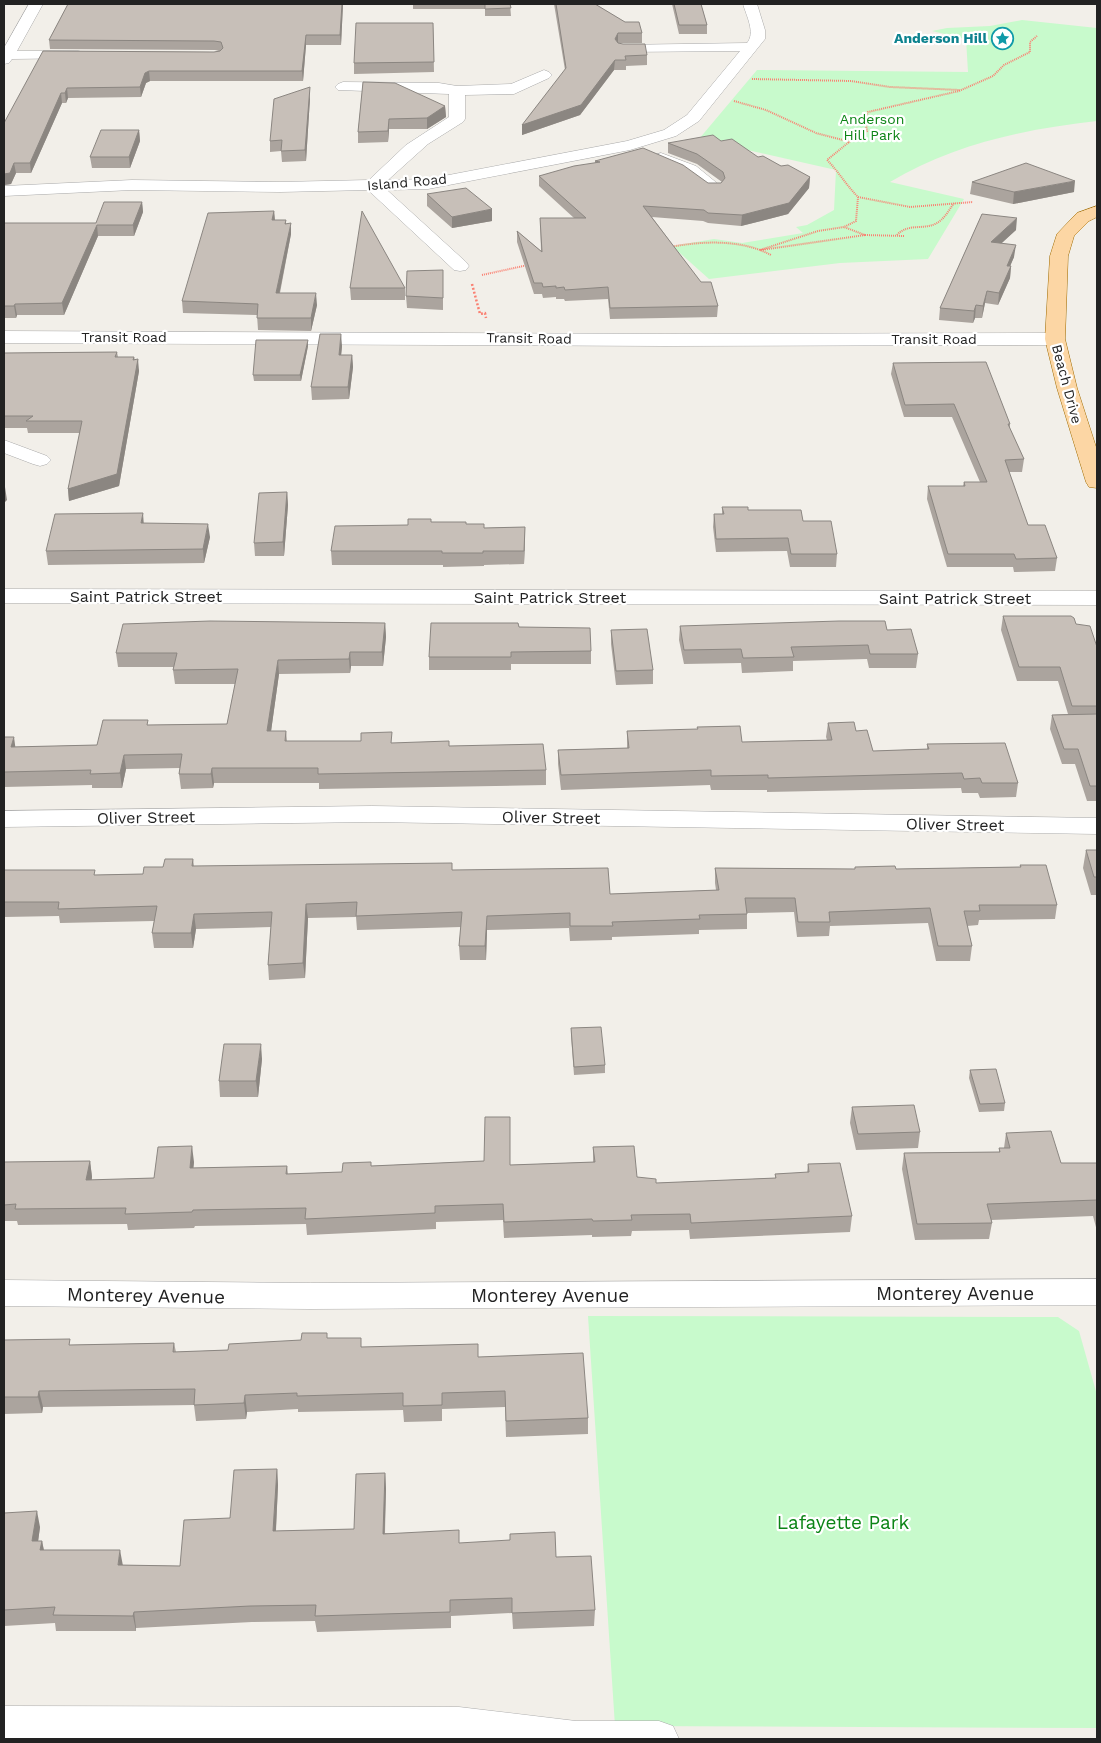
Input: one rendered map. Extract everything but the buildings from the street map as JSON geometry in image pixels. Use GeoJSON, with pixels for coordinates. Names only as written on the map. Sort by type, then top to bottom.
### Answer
{"type":"FeatureCollection","features":[{"type":"Feature","properties":{"kind":"main road","name":"Beach Drive"},"geometry":{"type":"LineString","coordinates":[[1097,211],[1075,223],[1066,234],[1059,256],[1055,339],[1066,388],[1097,482]]}},
{"type":"Feature","properties":{"kind":"street"},"geometry":{"type":"LineString","coordinates":[[5,56],[36,4]]}},
{"type":"Feature","properties":{"kind":"street"},"geometry":{"type":"LineString","coordinates":[[623,48],[752,47],[759,35],[750,4]]}},
{"type":"Feature","properties":{"kind":"street","name":"Island Road"},"geometry":{"type":"LineString","coordinates":[[4,191],[152,185],[373,186],[428,184],[630,145],[670,133],[693,118],[752,47]]}},
{"type":"Feature","properties":{"kind":"street"},"geometry":{"type":"LineString","coordinates":[[5,56],[96,55]]}},
{"type":"Feature","properties":{"kind":"street"},"geometry":{"type":"LineString","coordinates":[[343,88],[404,86],[456,91],[514,90],[544,74]]}},
{"type":"Feature","properties":{"kind":"street"},"geometry":{"type":"LineString","coordinates":[[456,91],[457,119],[430,133],[397,160],[373,186],[460,266]]}},
{"type":"Feature","properties":{"kind":"street"},"geometry":{"type":"LineString","coordinates":[[630,145],[690,170],[715,188]]}},
{"type":"Feature","properties":{"kind":"street","name":"Transit Road"},"geometry":{"type":"LineString","coordinates":[[4,337],[665,340],[1055,339]]}},
{"type":"Feature","properties":{"kind":"street"},"geometry":{"type":"LineString","coordinates":[[4,446],[40,460]]}},
{"type":"Feature","properties":{"kind":"street","name":"Saint Patrick Street"},"geometry":{"type":"LineString","coordinates":[[4,596],[1097,598]]}},
{"type":"Feature","properties":{"kind":"street","name":"Oliver Street"},"geometry":{"type":"LineString","coordinates":[[4,819],[372,814],[1097,826]]}},
{"type":"Feature","properties":{"kind":"street","name":"Monterey Avenue"},"geometry":{"type":"LineString","coordinates":[[4,1293],[320,1296],[1097,1292]]}},
{"type":"Feature","properties":{"kind":"street"},"geometry":{"type":"LineString","coordinates":[[4,1724],[344,1733],[459,1725],[576,1739],[659,1739]]}},
{"type":"Feature","properties":{"kind":"path"},"geometry":{"type":"LineString","coordinates":[[973,202],[955,202],[932,207],[910,208],[858,197],[844,183],[838,171],[827,160],[850,142],[867,132],[865,116],[871,111],[932,99],[980,83],[992,76],[1004,65],[1030,52],[1030,42],[1037,36]]}},
{"type":"Feature","properties":{"kind":"path"},"geometry":{"type":"LineString","coordinates":[[727,76],[747,79],[778,78],[822,82],[851,81],[890,87],[963,90]]}},
{"type":"Feature","properties":{"kind":"path"},"geometry":{"type":"LineString","coordinates":[[710,98],[753,105],[818,134],[850,142]]}},
{"type":"Feature","properties":{"kind":"path"},"geometry":{"type":"LineString","coordinates":[[760,250],[818,231],[844,227],[856,221],[858,197]]}},
{"type":"Feature","properties":{"kind":"path"},"geometry":{"type":"LineString","coordinates":[[897,235],[899,231],[905,229],[934,224],[945,216],[955,202]]}},
{"type":"Feature","properties":{"kind":"path"},"geometry":{"type":"LineString","coordinates":[[844,227],[865,235]]}},
{"type":"Feature","properties":{"kind":"path"},"geometry":{"type":"LineString","coordinates":[[760,250],[865,235],[904,236]]}},
{"type":"Feature","properties":{"kind":"path"},"geometry":{"type":"LineString","coordinates":[[669,247],[685,243],[741,245],[771,255]]}},
{"type":"Feature","properties":{"kind":"path"},"geometry":{"type":"LineString","coordinates":[[475,276],[534,264]]}},
{"type":"Feature","properties":{"kind":"path"},"geometry":{"type":"LineString","coordinates":[[473,280],[479,311]]}},
{"type":"Feature","properties":{"kind":"green space","name":"Anderson Hill Park"},"geometry":{"type":"Polygon","coordinates":[[[1022,20],[1097,28],[1097,121],[1070,124],[990,140],[939,158],[890,182],[964,199],[928,259],[840,263],[709,279],[672,246],[714,239],[742,243],[803,233],[796,227],[807,225],[834,210],[836,170],[699,139],[757,70],[968,72],[966,39],[932,31],[947,28],[990,26],[1022,20]]]}},
{"type":"Feature","properties":{"kind":"green space","name":"Lafayette Park"},"geometry":{"type":"Polygon","coordinates":[[[588,1316],[1058,1317],[1079,1331],[1097,1395],[1097,1728],[615,1726],[588,1316]]]}},
{"type":"Feature","properties":{"kind":"place","name":"Anderson Hill"},"geometry":{"type":"Point","coordinates":[1003,38]}}]}
